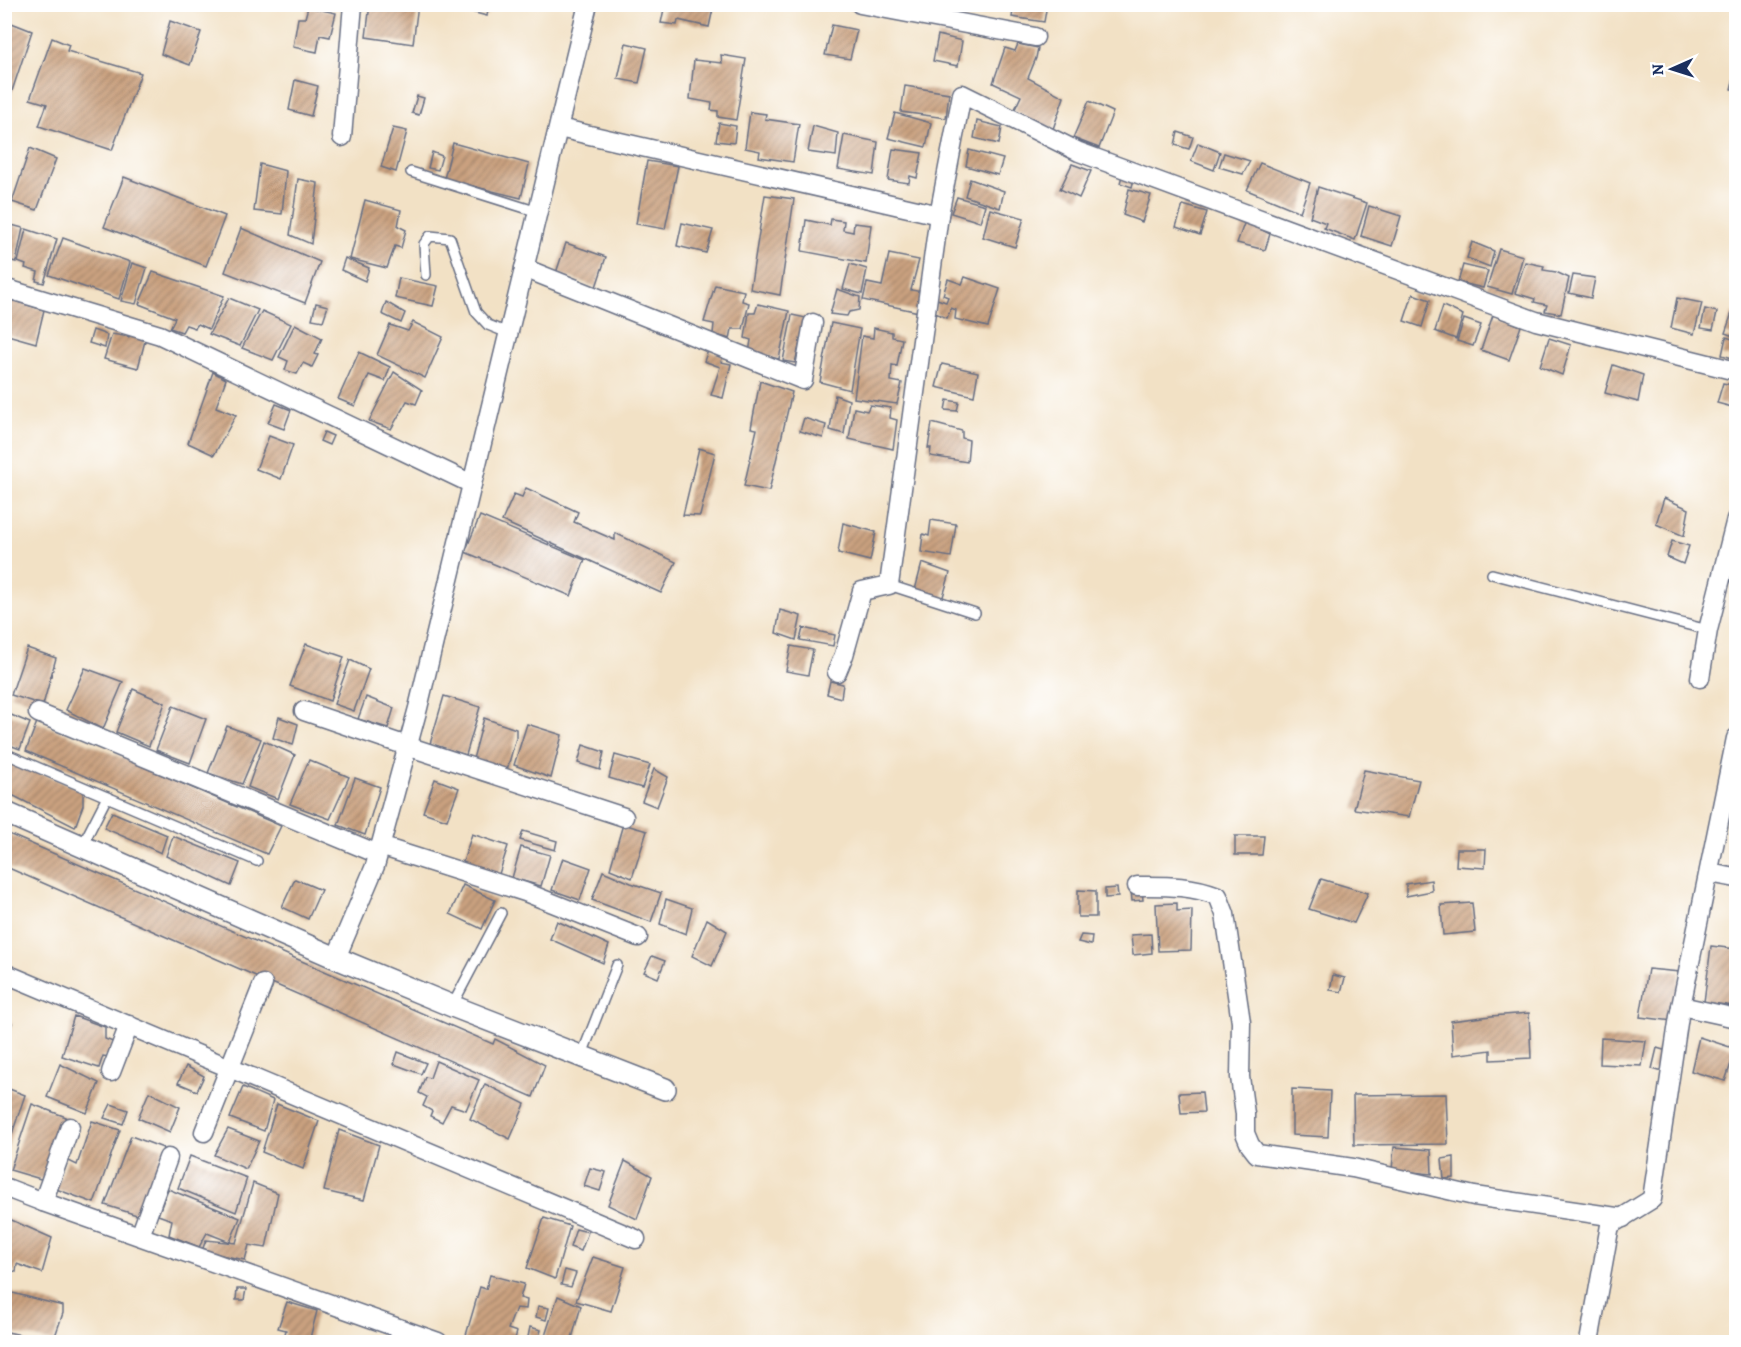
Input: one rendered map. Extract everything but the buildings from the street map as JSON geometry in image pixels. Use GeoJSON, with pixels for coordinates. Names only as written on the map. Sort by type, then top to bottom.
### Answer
{"type":"FeatureCollection","features":[{"type":"Feature","properties":{"kind":"street"},"geometry":{"type":"LineString","coordinates":[[342,138],[353,4]]}},
{"type":"Feature","properties":{"kind":"street"},"geometry":{"type":"LineString","coordinates":[[336,958],[375,866],[407,746],[588,4]]}},
{"type":"Feature","properties":{"kind":"street"},"geometry":{"type":"LineString","coordinates":[[860,4],[1035,38]]}},
{"type":"Feature","properties":{"kind":"street"},"geometry":{"type":"LineString","coordinates":[[837,672],[862,591],[889,585],[939,215],[962,94],[1079,152],[1536,321],[1737,371]]}},
{"type":"Feature","properties":{"kind":"street"},"geometry":{"type":"LineString","coordinates":[[559,128],[939,215]]}},
{"type":"Feature","properties":{"kind":"street"},"geometry":{"type":"LineString","coordinates":[[525,268],[803,380],[813,323]]}},
{"type":"Feature","properties":{"kind":"street"},"geometry":{"type":"LineString","coordinates":[[4,288],[160,335],[472,484]]}},
{"type":"Feature","properties":{"kind":"street"},"geometry":{"type":"LineString","coordinates":[[1700,678],[1708,630],[1737,519]]}},
{"type":"Feature","properties":{"kind":"street"},"geometry":{"type":"LineString","coordinates":[[304,711],[624,817]]}},
{"type":"Feature","properties":{"kind":"street"},"geometry":{"type":"LineString","coordinates":[[38,712],[379,850],[525,892],[638,937]]}},
{"type":"Feature","properties":{"kind":"street"},"geometry":{"type":"LineString","coordinates":[[1589,1342],[1610,1225],[1652,1199],[1681,1006],[1737,738]]}},
{"type":"Feature","properties":{"kind":"street"},"geometry":{"type":"LineString","coordinates":[[4,812],[336,958],[665,1089]]}},
{"type":"Feature","properties":{"kind":"street"},"geometry":{"type":"LineString","coordinates":[[1709,873],[1737,878]]}},
{"type":"Feature","properties":{"kind":"street"},"geometry":{"type":"LineString","coordinates":[[1137,886],[1177,886],[1218,896],[1225,914],[1241,1022],[1240,1077],[1245,1133],[1257,1154],[1353,1168],[1474,1196],[1623,1218]]}},
{"type":"Feature","properties":{"kind":"street"},"geometry":{"type":"LineString","coordinates":[[4,974],[636,1239]]}},
{"type":"Feature","properties":{"kind":"street"},"geometry":{"type":"LineString","coordinates":[[204,1132],[263,984]]}},
{"type":"Feature","properties":{"kind":"street"},"geometry":{"type":"LineString","coordinates":[[1681,1006],[1737,1018]]}},
{"type":"Feature","properties":{"kind":"street"},"geometry":{"type":"LineString","coordinates":[[111,1072],[129,1025]]}},
{"type":"Feature","properties":{"kind":"street"},"geometry":{"type":"LineString","coordinates":[[43,1202],[70,1127]]}},
{"type":"Feature","properties":{"kind":"street"},"geometry":{"type":"LineString","coordinates":[[140,1236],[168,1158]]}},
{"type":"Feature","properties":{"kind":"street"},"geometry":{"type":"LineString","coordinates":[[4,1186],[43,1202],[438,1342]]}},
{"type":"Feature","properties":{"kind":"lane"},"geometry":{"type":"LineString","coordinates":[[411,172],[538,212]]}},
{"type":"Feature","properties":{"kind":"lane"},"geometry":{"type":"LineString","coordinates":[[426,275],[424,244],[430,236],[450,238],[476,312],[488,325],[508,333]]}},
{"type":"Feature","properties":{"kind":"lane"},"geometry":{"type":"LineString","coordinates":[[1492,574],[1708,630]]}},
{"type":"Feature","properties":{"kind":"lane"},"geometry":{"type":"LineString","coordinates":[[889,585],[975,613]]}},
{"type":"Feature","properties":{"kind":"lane"},"geometry":{"type":"LineString","coordinates":[[4,753],[257,861]]}},
{"type":"Feature","properties":{"kind":"lane"},"geometry":{"type":"LineString","coordinates":[[82,846],[107,797]]}},
{"type":"Feature","properties":{"kind":"lane"},"geometry":{"type":"LineString","coordinates":[[452,1006],[501,913]]}},
{"type":"Feature","properties":{"kind":"lane"},"geometry":{"type":"LineString","coordinates":[[582,1057],[617,965]]}}]}
